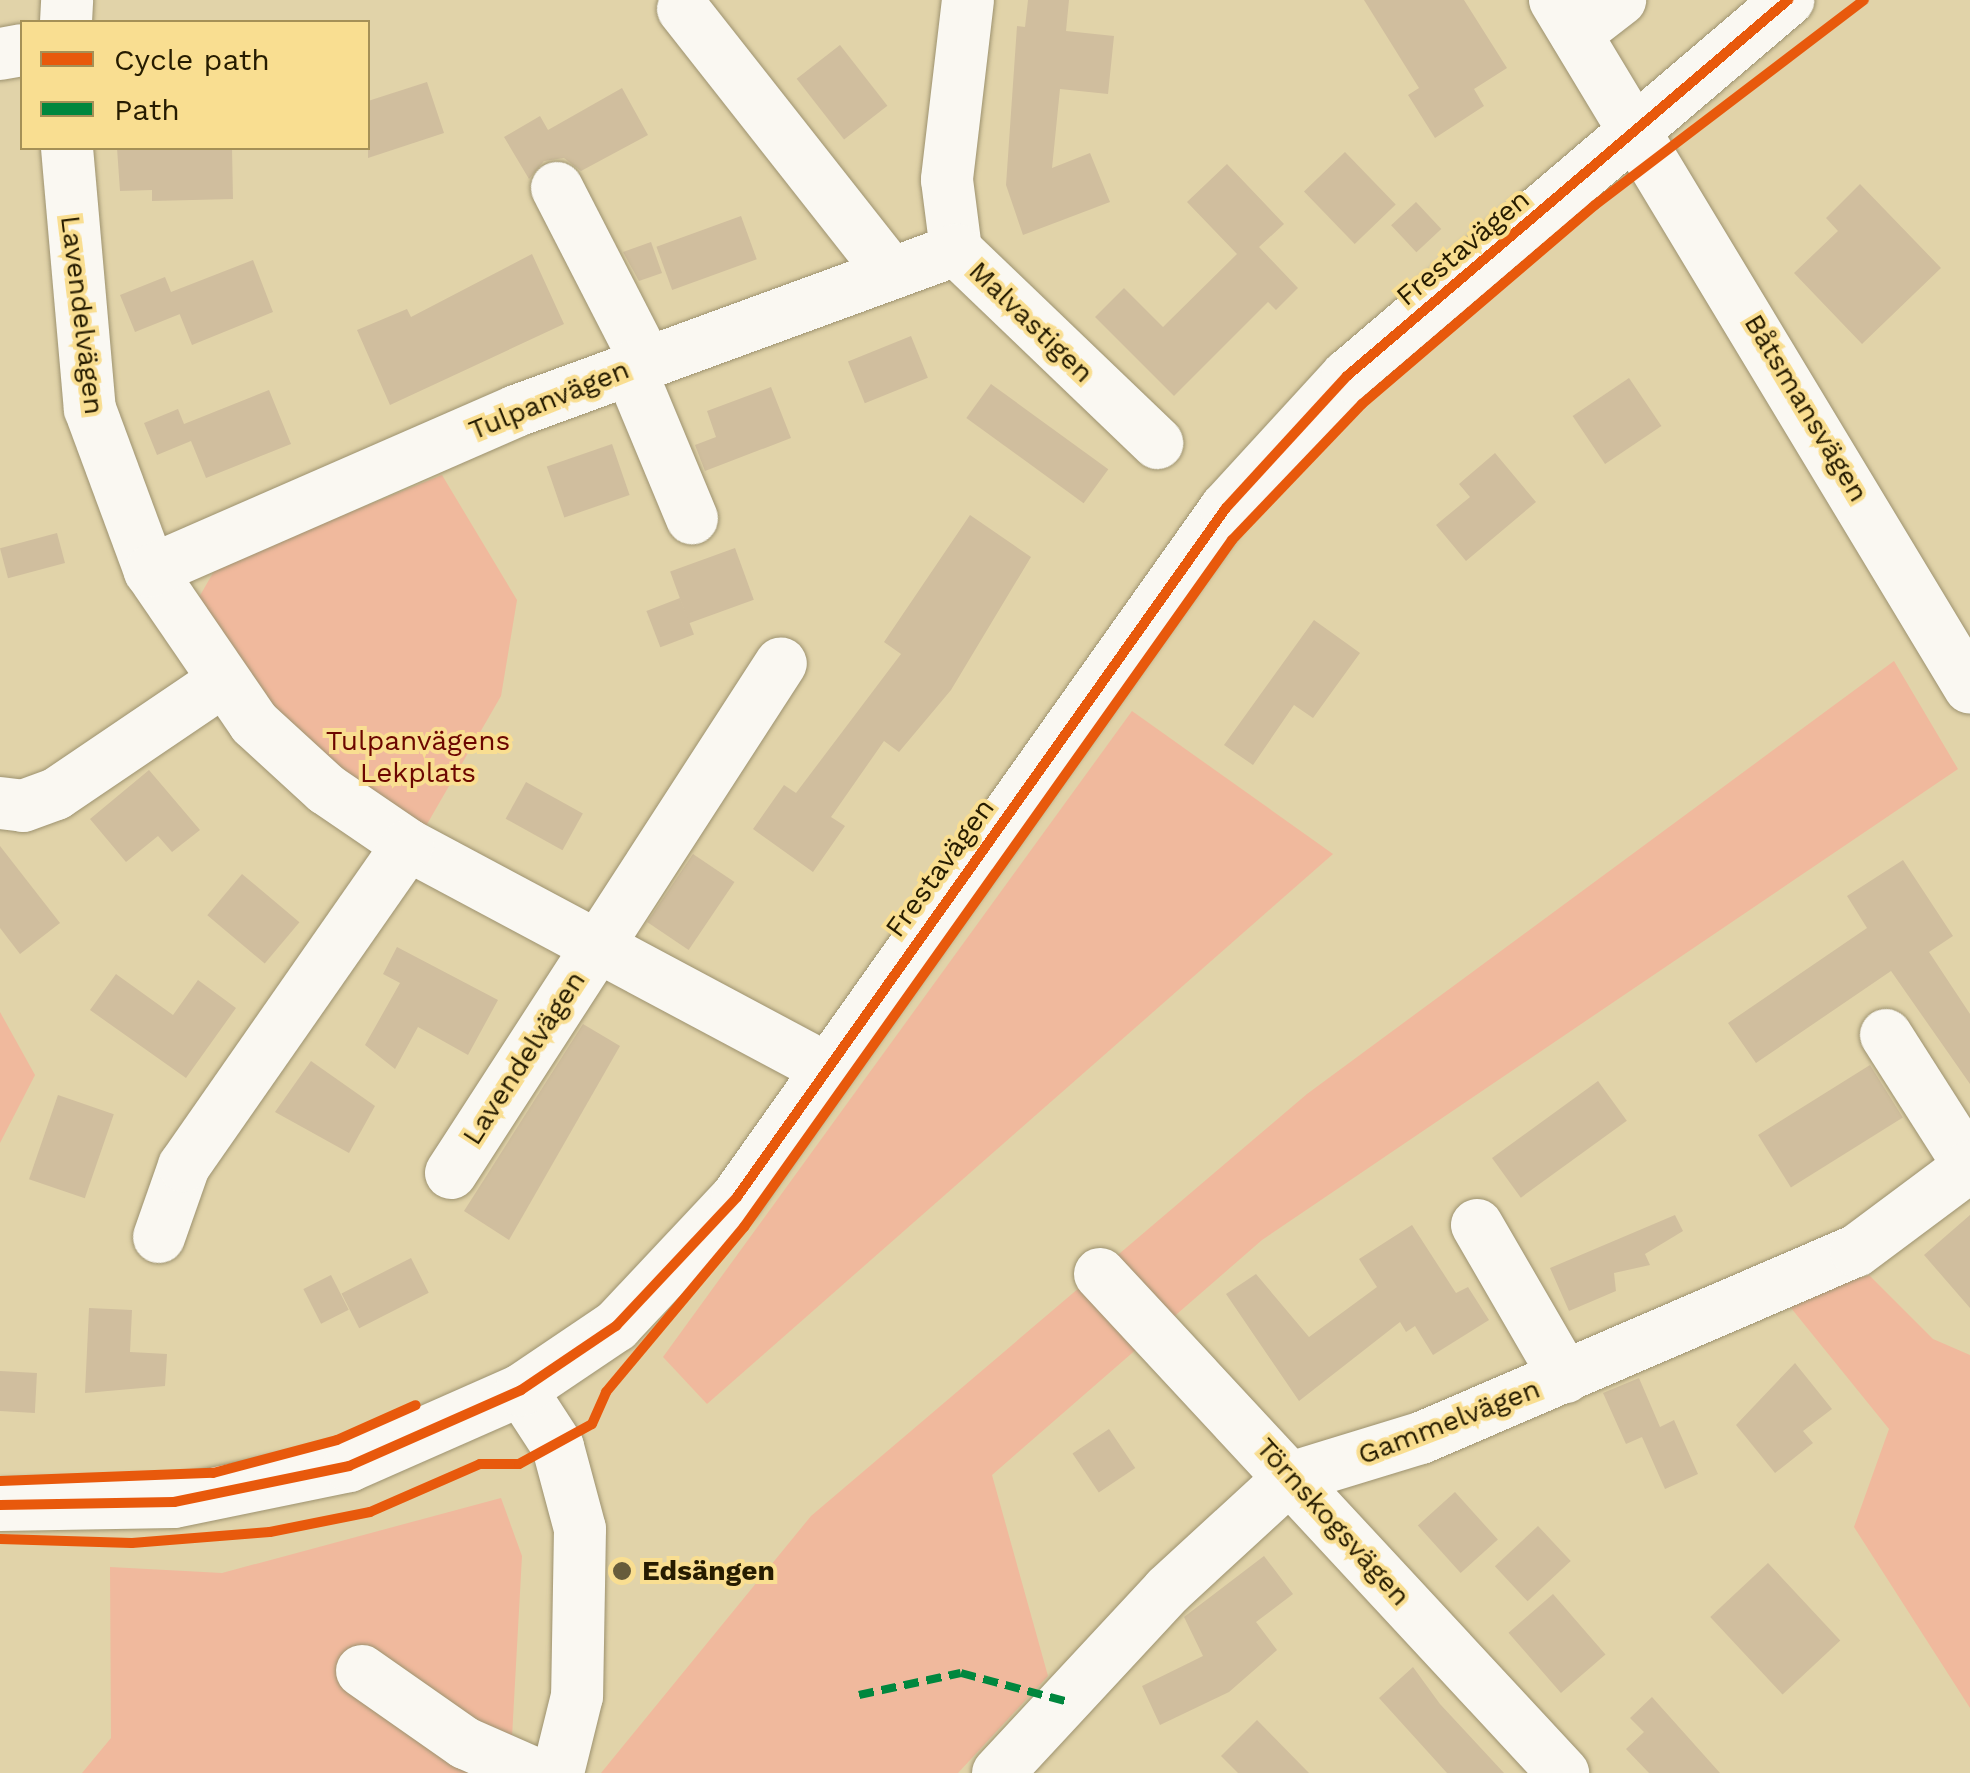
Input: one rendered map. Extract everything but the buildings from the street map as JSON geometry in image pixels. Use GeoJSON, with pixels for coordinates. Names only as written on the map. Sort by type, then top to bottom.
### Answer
{"type":"FeatureCollection","features":[{"type":"Feature","properties":{"kind":"street","name":"Malvastigen"},"geometry":{"type":"LineString","coordinates":[[968,0],[947,180],[956,250],[1158,443]]}},
{"type":"Feature","properties":{"kind":"street"},"geometry":{"type":"LineString","coordinates":[[1565,17],[1620,0]]}},
{"type":"Feature","properties":{"kind":"street","name":"Frestavägen"},"geometry":{"type":"LineString","coordinates":[[0,1504],[174,1502],[348,1466],[521,1390],[616,1326],[688,1258],[1226,508],[1347,376],[1788,0]]}},
{"type":"Feature","properties":{"kind":"street"},"geometry":{"type":"LineString","coordinates":[[683,9],[890,272]]}},
{"type":"Feature","properties":{"kind":"street","name":"Båtsmansvägen"},"geometry":{"type":"LineString","coordinates":[[1565,17],[1970,688]]}},
{"type":"Feature","properties":{"kind":"street","name":"Lavendelvägen"},"geometry":{"type":"LineString","coordinates":[[67,150],[90,409],[150,571],[223,681],[326,789],[408,845],[598,943],[824,1068]]}},
{"type":"Feature","properties":{"kind":"street"},"geometry":{"type":"LineString","coordinates":[[558,188],[637,364],[692,518]]}},
{"type":"Feature","properties":{"kind":"street","name":"Tulpanvägen"},"geometry":{"type":"LineString","coordinates":[[150,571],[637,364],[956,250]]}},
{"type":"Feature","properties":{"kind":"street"},"geometry":{"type":"LineString","coordinates":[[598,943],[781,663]]}},
{"type":"Feature","properties":{"kind":"street"},"geometry":{"type":"LineString","coordinates":[[0,802],[23,806],[56,794],[223,681]]}},
{"type":"Feature","properties":{"kind":"street"},"geometry":{"type":"LineString","coordinates":[[159,1237],[184,1166],[408,845]]}},
{"type":"Feature","properties":{"kind":"street","name":"Lavendelvägen"},"geometry":{"type":"LineString","coordinates":[[450,1174],[598,943]]}},
{"type":"Feature","properties":{"kind":"street"},"geometry":{"type":"LineString","coordinates":[[1886,1035],[1970,1166]]}},
{"type":"Feature","properties":{"kind":"street","name":"Gammelvägen"},"geometry":{"type":"LineString","coordinates":[[998,1773],[1168,1590],[1290,1478],[1421,1438],[1856,1251],[1970,1166]]}},
{"type":"Feature","properties":{"kind":"street"},"geometry":{"type":"LineString","coordinates":[[1476,1225],[1565,1377]]}},
{"type":"Feature","properties":{"kind":"street","name":"Törnskogsvägen"},"geometry":{"type":"LineString","coordinates":[[1100,1274],[1563,1773]]}},
{"type":"Feature","properties":{"kind":"street"},"geometry":{"type":"LineString","coordinates":[[521,1390],[558,1447],[580,1529],[576,1696],[558,1773]]}},
{"type":"Feature","properties":{"kind":"street"},"geometry":{"type":"LineString","coordinates":[[362,1672],[466,1742],[533,1773]]}},
{"type":"Feature","properties":{"kind":"green space","name":"Tulpanvägens Lekplats"},"geometry":{"type":"Polygon","coordinates":[[[442,475],[517,600],[501,696],[419,838],[318,770],[198,599],[217,566],[442,475]]]}},
{"type":"Feature","properties":{"kind":"green space"},"geometry":{"type":"Polygon","coordinates":[[[1894,661],[1958,769],[1262,1240],[992,1475],[1048,1676],[958,1773],[601,1773],[811,1516],[1307,1094],[1894,661]]]}},
{"type":"Feature","properties":{"kind":"green space"},"geometry":{"type":"Polygon","coordinates":[[[1132,711],[1333,854],[707,1404],[663,1357],[1132,711]]]}},
{"type":"Feature","properties":{"kind":"green space"},"geometry":{"type":"Polygon","coordinates":[[[0,1012],[35,1075],[0,1143],[0,1012]]]}},
{"type":"Feature","properties":{"kind":"green space"},"geometry":{"type":"Polygon","coordinates":[[[1869,1275],[1933,1339],[1970,1355],[1970,1708],[1854,1527],[1889,1429],[1787,1303],[1869,1275]]]}},
{"type":"Feature","properties":{"kind":"green space"},"geometry":{"type":"Polygon","coordinates":[[[501,1498],[522,1556],[510,1773],[82,1773],[111,1738],[110,1567],[222,1573],[501,1498]]]}},
{"type":"Feature","properties":{"kind":"marked path"},"geometry":{"type":"LineString","coordinates":[[859,1695],[961,1673],[1065,1701]]}},
{"type":"Feature","properties":{"kind":"cycle path"},"geometry":{"type":"LineString","coordinates":[[0,1505],[174,1502],[349,1466],[521,1390],[616,1326],[737,1197],[1226,508],[1347,376],[1788,0]]}},
{"type":"Feature","properties":{"kind":"cycle path"},"geometry":{"type":"LineString","coordinates":[[0,1539],[132,1543],[270,1532],[370,1512],[480,1464],[519,1464],[592,1424],[606,1392],[744,1227],[1232,540],[1362,404],[1595,205],[1864,0]]}},
{"type":"Feature","properties":{"kind":"cycle path"},"geometry":{"type":"LineString","coordinates":[[0,1481],[213,1473],[337,1440],[416,1405]]}},
{"type":"Feature","properties":{"kind":"place","name":"Edsängen"},"geometry":{"type":"Point","coordinates":[622,1571]}}]}
